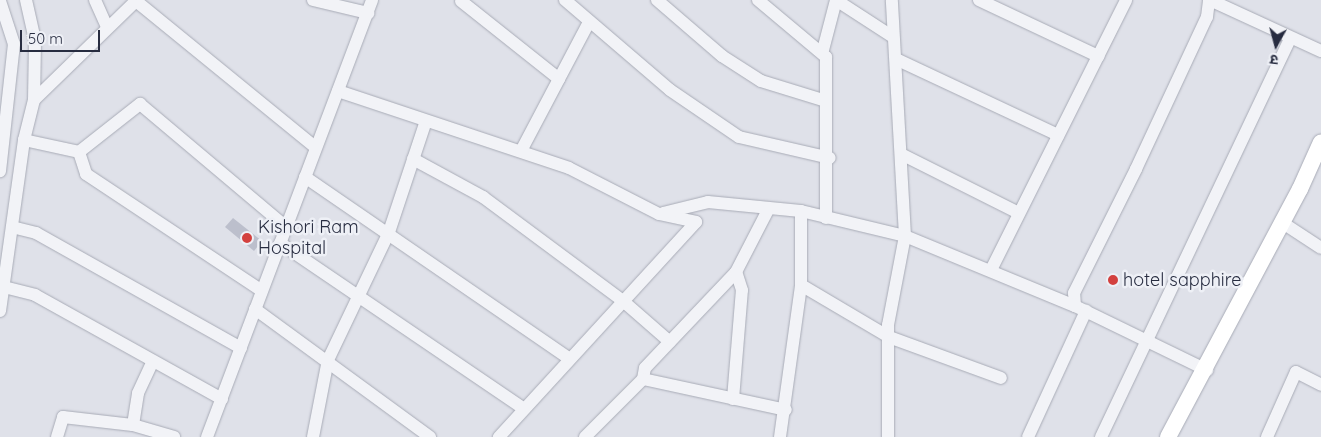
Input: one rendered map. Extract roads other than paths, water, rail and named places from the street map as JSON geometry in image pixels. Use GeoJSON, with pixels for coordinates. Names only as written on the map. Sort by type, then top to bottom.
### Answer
{"type":"FeatureCollection","features":[{"type":"Feature","properties":{"kind":"main road"},"geometry":{"type":"LineString","coordinates":[[1168,437],[1207,370],[1283,222],[1316,166],[1321,142]]}},
{"type":"Feature","properties":{"kind":"street"},"geometry":{"type":"LineString","coordinates":[[0,312],[2,286],[24,140],[34,100],[35,32],[26,0]]}},
{"type":"Feature","properties":{"kind":"street"},"geometry":{"type":"LineString","coordinates":[[94,0],[107,27]]}},
{"type":"Feature","properties":{"kind":"street"},"geometry":{"type":"LineString","coordinates":[[34,100],[107,27],[137,0],[316,148]]}},
{"type":"Feature","properties":{"kind":"street"},"geometry":{"type":"LineString","coordinates":[[313,0],[368,13]]}},
{"type":"Feature","properties":{"kind":"street"},"geometry":{"type":"LineString","coordinates":[[207,437],[372,0]]}},
{"type":"Feature","properties":{"kind":"street"},"geometry":{"type":"LineString","coordinates":[[565,0],[670,90],[739,137],[830,158]]}},
{"type":"Feature","properties":{"kind":"street"},"geometry":{"type":"LineString","coordinates":[[656,0],[722,56],[761,81],[826,101]]}},
{"type":"Feature","properties":{"kind":"street"},"geometry":{"type":"LineString","coordinates":[[758,0],[823,50]]}},
{"type":"Feature","properties":{"kind":"street"},"geometry":{"type":"LineString","coordinates":[[826,218],[830,158],[823,50],[836,0],[893,37]]}},
{"type":"Feature","properties":{"kind":"street"},"geometry":{"type":"LineString","coordinates":[[888,437],[889,337],[905,236],[898,60],[893,37],[892,0]]}},
{"type":"Feature","properties":{"kind":"street"},"geometry":{"type":"LineString","coordinates":[[979,0],[1098,56]]}},
{"type":"Feature","properties":{"kind":"street"},"geometry":{"type":"LineString","coordinates":[[991,270],[1126,0]]}},
{"type":"Feature","properties":{"kind":"street"},"geometry":{"type":"LineString","coordinates":[[1028,437],[1080,308],[1074,293],[1145,152],[1207,17],[1210,0],[1290,39],[1321,51]]}},
{"type":"Feature","properties":{"kind":"street"},"geometry":{"type":"LineString","coordinates":[[0,1],[14,44],[0,172]]}},
{"type":"Feature","properties":{"kind":"street"},"geometry":{"type":"LineString","coordinates":[[461,1],[560,79]]}},
{"type":"Feature","properties":{"kind":"street"},"geometry":{"type":"LineString","coordinates":[[521,151],[589,22]]}},
{"type":"Feature","properties":{"kind":"street"},"geometry":{"type":"LineString","coordinates":[[1100,437],[1290,39]]}},
{"type":"Feature","properties":{"kind":"street"},"geometry":{"type":"LineString","coordinates":[[898,60],[1058,136]]}},
{"type":"Feature","properties":{"kind":"street"},"geometry":{"type":"LineString","coordinates":[[338,91],[569,168],[658,214],[696,222],[498,437]]}},
{"type":"Feature","properties":{"kind":"street"},"geometry":{"type":"LineString","coordinates":[[79,152],[140,104],[286,227]]}},
{"type":"Feature","properties":{"kind":"street"},"geometry":{"type":"LineString","coordinates":[[313,437],[328,360],[388,232],[426,121]]}},
{"type":"Feature","properties":{"kind":"street"},"geometry":{"type":"LineString","coordinates":[[24,140],[79,152]]}},
{"type":"Feature","properties":{"kind":"street"},"geometry":{"type":"LineString","coordinates":[[79,152],[86,174],[262,291]]}},
{"type":"Feature","properties":{"kind":"street"},"geometry":{"type":"LineString","coordinates":[[901,154],[1019,214]]}},
{"type":"Feature","properties":{"kind":"street"},"geometry":{"type":"LineString","coordinates":[[413,159],[483,197],[624,302],[670,342]]}},
{"type":"Feature","properties":{"kind":"street"},"geometry":{"type":"LineString","coordinates":[[305,176],[570,359]]}},
{"type":"Feature","properties":{"kind":"street"},"geometry":{"type":"LineString","coordinates":[[658,214],[708,202],[767,212],[800,212],[905,236],[1080,308],[1147,339],[1207,370]]}},
{"type":"Feature","properties":{"kind":"street"},"geometry":{"type":"LineString","coordinates":[[585,437],[642,379],[645,368],[736,272],[767,212]]}},
{"type":"Feature","properties":{"kind":"street"},"geometry":{"type":"LineString","coordinates":[[780,437],[786,410],[801,285],[800,212]]}},
{"type":"Feature","properties":{"kind":"street"},"geometry":{"type":"LineString","coordinates":[[1283,222],[1321,248]]}},
{"type":"Feature","properties":{"kind":"street"},"geometry":{"type":"LineString","coordinates":[[12,227],[36,234],[241,348]]}},
{"type":"Feature","properties":{"kind":"street"},"geometry":{"type":"LineString","coordinates":[[280,243],[358,294],[523,408]]}},
{"type":"Feature","properties":{"kind":"street"},"geometry":{"type":"LineString","coordinates":[[733,399],[742,290],[736,272]]}},
{"type":"Feature","properties":{"kind":"street"},"geometry":{"type":"LineString","coordinates":[[801,285],[889,337],[1001,378]]}},
{"type":"Feature","properties":{"kind":"street"},"geometry":{"type":"LineString","coordinates":[[2,286],[35,295],[152,363],[222,399]]}},
{"type":"Feature","properties":{"kind":"street"},"geometry":{"type":"LineString","coordinates":[[256,309],[328,360],[430,437]]}},
{"type":"Feature","properties":{"kind":"street"},"geometry":{"type":"LineString","coordinates":[[133,425],[138,393],[152,363]]}},
{"type":"Feature","properties":{"kind":"street"},"geometry":{"type":"LineString","coordinates":[[1266,437],[1296,372],[1321,385]]}},
{"type":"Feature","properties":{"kind":"street"},"geometry":{"type":"LineString","coordinates":[[642,379],[786,410]]}},
{"type":"Feature","properties":{"kind":"street"},"geometry":{"type":"LineString","coordinates":[[57,437],[63,417],[133,425],[174,437]]}},
{"type":"Feature","properties":{"kind":"place","name":"Kishori Ram Hospital"},"geometry":{"type":"Point","coordinates":[247,238]}},
{"type":"Feature","properties":{"kind":"place","name":"hotel sapphire"},"geometry":{"type":"Point","coordinates":[1113,280]}}]}
